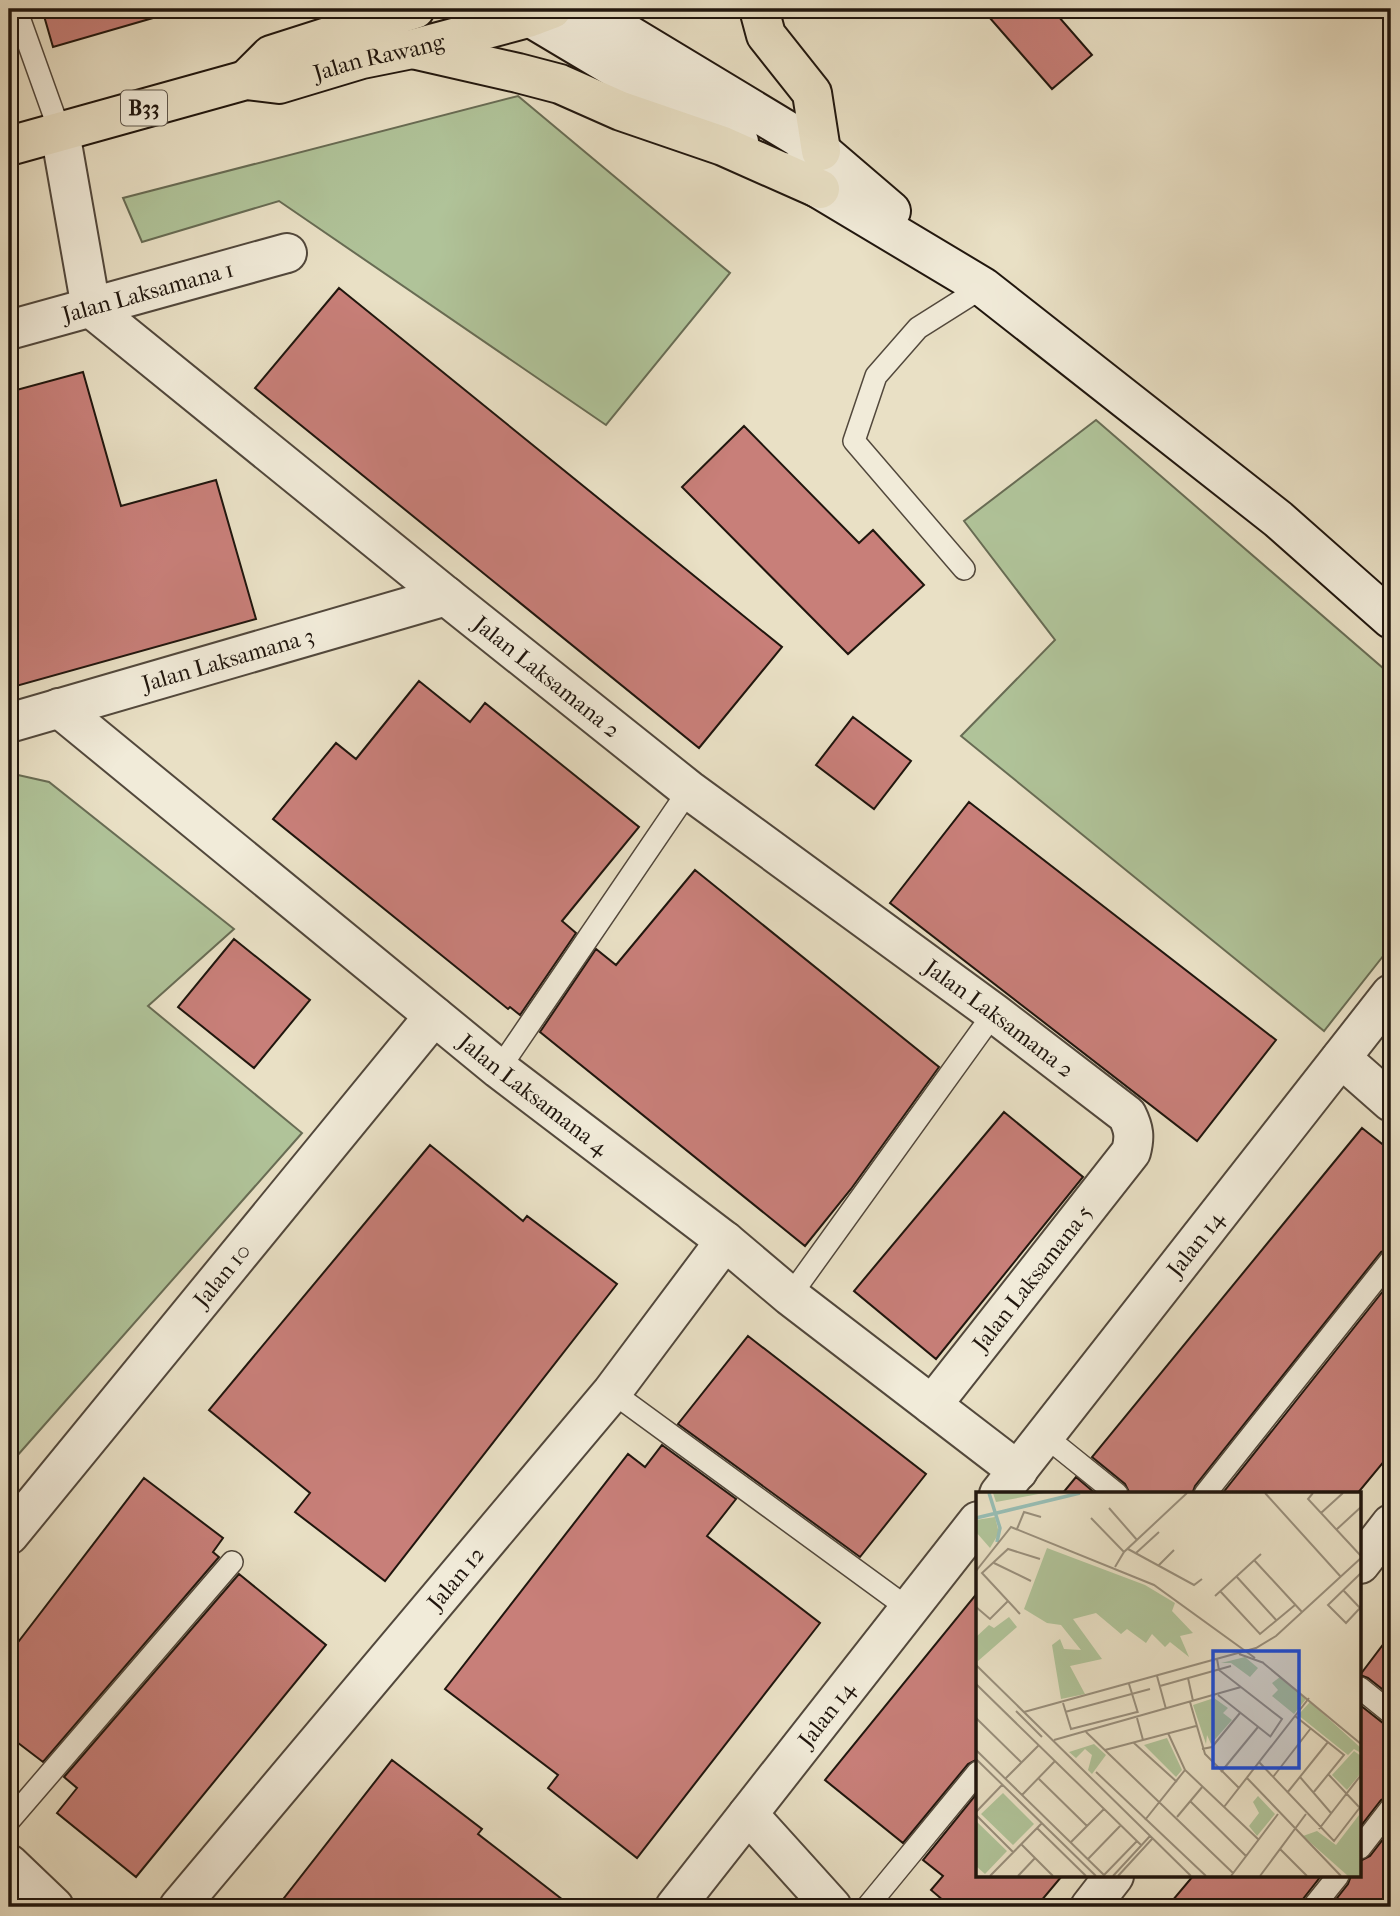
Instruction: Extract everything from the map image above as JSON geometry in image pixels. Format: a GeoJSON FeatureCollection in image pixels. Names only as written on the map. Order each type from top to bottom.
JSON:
{"type":"FeatureCollection","features":[{"type":"Feature","properties":{"kind":"main road","name":"Jalan Rawang"},"geometry":{"type":"LineString","coordinates":[[246,80],[271,55],[360,19],[415,9]]}},
{"type":"Feature","properties":{"kind":"main road"},"geometry":{"type":"LineString","coordinates":[[759,9],[766,35],[812,93],[821,150]]}},
{"type":"Feature","properties":{"kind":"main road","name":"Jalan Rawang"},"geometry":{"type":"LineString","coordinates":[[9,146],[246,80],[279,84],[362,59],[412,49],[532,12]]}},
{"type":"Feature","properties":{"kind":"main road"},"geometry":{"type":"LineString","coordinates":[[412,49],[559,85],[621,111],[723,146],[820,190]]}},
{"type":"Feature","properties":{"kind":"street"},"geometry":{"type":"LineString","coordinates":[[586,9],[821,150],[975,281],[1278,519],[1391,619]]}},
{"type":"Feature","properties":{"kind":"street"},"geometry":{"type":"LineString","coordinates":[[532,12],[820,190],[975,281]]}},
{"type":"Feature","properties":{"kind":"street"},"geometry":{"type":"LineString","coordinates":[[60,132],[91,308]]}},
{"type":"Feature","properties":{"kind":"street","name":"Jalan Laksamana 1"},"geometry":{"type":"LineString","coordinates":[[9,331],[287,254]]}},
{"type":"Feature","properties":{"kind":"street","name":"Jalan Laksamana 2"},"geometry":{"type":"LineString","coordinates":[[91,308],[689,790],[995,1013],[1127,1115],[1135,1137],[1132,1152]]}},
{"type":"Feature","properties":{"kind":"street","name":"Jalan Laksamana 3"},"geometry":{"type":"LineString","coordinates":[[9,723],[446,596]]}},
{"type":"Feature","properties":{"kind":"street","name":"Jalan Laksamana 4"},"geometry":{"type":"LineString","coordinates":[[59,708],[499,1069],[725,1241],[790,1296],[932,1405],[1008,1483]]}},
{"type":"Feature","properties":{"kind":"street","name":"Jalan 14"},"geometry":{"type":"LineString","coordinates":[[1008,1483],[1391,994]]}},
{"type":"Feature","properties":{"kind":"street","name":"Jalan 10"},"geometry":{"type":"LineString","coordinates":[[9,1535],[434,1016]]}},
{"type":"Feature","properties":{"kind":"street"},"geometry":{"type":"LineString","coordinates":[[1340,1058],[1391,1102]]}},
{"type":"Feature","properties":{"kind":"street","name":"Jalan Laksamana 5"},"geometry":{"type":"LineString","coordinates":[[932,1405],[1132,1152]]}},
{"type":"Feature","properties":{"kind":"street","name":"Jalan 12"},"geometry":{"type":"LineString","coordinates":[[179,1907],[612,1392],[725,1241]]}},
{"type":"Feature","properties":{"kind":"street","name":"Jalan 14"},"geometry":{"type":"LineString","coordinates":[[675,1907],[976,1524]]}},
{"type":"Feature","properties":{"kind":"street"},"geometry":{"type":"LineString","coordinates":[[1362,1561],[1391,1524]]}},
{"type":"Feature","properties":{"kind":"street"},"geometry":{"type":"LineString","coordinates":[[748,1814],[832,1907]]}},
{"type":"Feature","properties":{"kind":"street"},"geometry":{"type":"LineString","coordinates":[[9,1864],[54,1907]]}},
{"type":"Feature","properties":{"kind":"street"},"geometry":{"type":"LineString","coordinates":[[1090,1907],[1112,1878]]}},
{"type":"Feature","properties":{"kind":"lane"},"geometry":{"type":"LineString","coordinates":[[16,9],[60,132]]}},
{"type":"Feature","properties":{"kind":"lane"},"geometry":{"type":"LineString","coordinates":[[964,569],[854,441],[876,376],[918,328],[975,281]]}},
{"type":"Feature","properties":{"kind":"lane"},"geometry":{"type":"LineString","coordinates":[[499,1069],[689,790]]}},
{"type":"Feature","properties":{"kind":"lane"},"geometry":{"type":"LineString","coordinates":[[790,1296],[995,1013]]}},
{"type":"Feature","properties":{"kind":"lane"},"geometry":{"type":"LineString","coordinates":[[1207,1492],[1391,1261]]}},
{"type":"Feature","properties":{"kind":"lane"},"geometry":{"type":"LineString","coordinates":[[612,1392],[909,1609]]}},
{"type":"Feature","properties":{"kind":"lane"},"geometry":{"type":"LineString","coordinates":[[1045,1436],[1115,1492]]}},
{"type":"Feature","properties":{"kind":"lane"},"geometry":{"type":"LineString","coordinates":[[9,1821],[232,1562]]}},
{"type":"Feature","properties":{"kind":"lane"},"geometry":{"type":"LineString","coordinates":[[1362,1690],[1391,1713]]}},
{"type":"Feature","properties":{"kind":"lane"},"geometry":{"type":"LineString","coordinates":[[867,1907],[976,1774]]}},
{"type":"Feature","properties":{"kind":"lane"},"geometry":{"type":"LineString","coordinates":[[1362,1845],[1391,1808]]}},
{"type":"Feature","properties":{"kind":"lane"},"geometry":{"type":"LineString","coordinates":[[1313,1907],[1336,1878]]}},
{"type":"Feature","properties":{"kind":"green space"},"geometry":{"type":"Polygon","coordinates":[[[518,96],[730,273],[606,425],[279,201],[142,242],[123,198],[518,96]]]}},
{"type":"Feature","properties":{"kind":"green space"},"geometry":{"type":"Polygon","coordinates":[[[1096,420],[1391,675],[1391,946],[1324,1031],[961,736],[1055,640],[964,521],[1096,420]]]}},
{"type":"Feature","properties":{"kind":"green space"},"geometry":{"type":"Polygon","coordinates":[[[18,775],[49,782],[234,929],[148,1006],[302,1133],[9,1465],[9,778],[18,775]]]}},
{"type":"Feature","properties":{"kind":"building"},"geometry":{"type":"Polygon","coordinates":[[[42,9],[151,9],[153,18],[53,47],[42,9]]]}},
{"type":"Feature","properties":{"kind":"building"},"geometry":{"type":"Polygon","coordinates":[[[982,9],[1052,9],[1092,55],[1052,89],[982,9]]]}},
{"type":"Feature","properties":{"kind":"building"},"geometry":{"type":"Polygon","coordinates":[[[339,288],[782,647],[699,748],[255,388],[339,288]]]}},
{"type":"Feature","properties":{"kind":"building"},"geometry":{"type":"Polygon","coordinates":[[[83,372],[121,506],[216,480],[256,619],[9,688],[9,392],[83,372]]]}},
{"type":"Feature","properties":{"kind":"building"},"geometry":{"type":"Polygon","coordinates":[[[744,426],[859,543],[873,530],[924,585],[848,654],[682,487],[744,426]]]}},
{"type":"Feature","properties":{"kind":"building"},"geometry":{"type":"Polygon","coordinates":[[[419,681],[470,722],[485,703],[639,827],[562,921],[576,933],[520,1015],[510,1007],[508,1009],[273,819],[336,743],[356,759],[419,681]]]}},
{"type":"Feature","properties":{"kind":"building"},"geometry":{"type":"Polygon","coordinates":[[[853,717],[911,761],[874,809],[816,765],[853,717]]]}},
{"type":"Feature","properties":{"kind":"building"},"geometry":{"type":"Polygon","coordinates":[[[969,802],[1276,1040],[1197,1141],[890,903],[969,802]]]}},
{"type":"Feature","properties":{"kind":"building"},"geometry":{"type":"Polygon","coordinates":[[[695,870],[939,1067],[851,1189],[805,1246],[540,1032],[596,949],[616,965],[695,870]]]}},
{"type":"Feature","properties":{"kind":"building"},"geometry":{"type":"Polygon","coordinates":[[[234,939],[310,1000],[254,1068],[178,1007],[234,939]]]}},
{"type":"Feature","properties":{"kind":"building"},"geometry":{"type":"Polygon","coordinates":[[[1004,1112],[1083,1177],[936,1359],[854,1291],[1004,1112]]]}},
{"type":"Feature","properties":{"kind":"building"},"geometry":{"type":"Polygon","coordinates":[[[1362,1128],[1391,1151],[1391,1247],[1381,1252],[1193,1492],[1129,1492],[1125,1484],[1092,1457],[1362,1128]]]}},
{"type":"Feature","properties":{"kind":"building"},"geometry":{"type":"Polygon","coordinates":[[[430,1145],[523,1221],[527,1216],[617,1284],[385,1581],[295,1512],[310,1493],[209,1410],[430,1145]]]}},
{"type":"Feature","properties":{"kind":"building"},"geometry":{"type":"Polygon","coordinates":[[[1391,1281],[1391,1453],[1359,1492],[1224,1492],[1391,1281]]]}},
{"type":"Feature","properties":{"kind":"building"},"geometry":{"type":"Polygon","coordinates":[[[748,1336],[926,1474],[860,1557],[678,1424],[748,1336]]]}},
{"type":"Feature","properties":{"kind":"building"},"geometry":{"type":"Polygon","coordinates":[[[662,1445],[736,1499],[707,1536],[820,1623],[637,1858],[548,1788],[558,1775],[445,1689],[628,1454],[645,1467],[662,1445]]]}},
{"type":"Feature","properties":{"kind":"building"},"geometry":{"type":"Polygon","coordinates":[[[1076,1477],[1094,1492],[1064,1492],[1076,1477]]]}},
{"type":"Feature","properties":{"kind":"building"},"geometry":{"type":"Polygon","coordinates":[[[144,1478],[223,1538],[213,1552],[219,1557],[43,1762],[9,1736],[9,1654],[144,1478]]]}},
{"type":"Feature","properties":{"kind":"building"},"geometry":{"type":"Polygon","coordinates":[[[239,1574],[326,1645],[136,1877],[57,1813],[77,1788],[64,1777],[239,1574]]]}},
{"type":"Feature","properties":{"kind":"building"},"geometry":{"type":"Polygon","coordinates":[[[976,1594],[976,1760],[968,1764],[903,1843],[825,1780],[976,1594]]]}},
{"type":"Feature","properties":{"kind":"building"},"geometry":{"type":"Polygon","coordinates":[[[1391,1634],[1391,1696],[1362,1676],[1391,1634]]]}},
{"type":"Feature","properties":{"kind":"building"},"geometry":{"type":"Polygon","coordinates":[[[1362,1707],[1391,1726],[1391,1795],[1381,1800],[1362,1824],[1362,1707]]]}},
{"type":"Feature","properties":{"kind":"building"},"geometry":{"type":"Polygon","coordinates":[[[392,1760],[482,1829],[478,1834],[572,1907],[277,1907],[392,1760]]]}},
{"type":"Feature","properties":{"kind":"building"},"geometry":{"type":"Polygon","coordinates":[[[976,1794],[976,1878],[1060,1878],[1036,1907],[951,1907],[931,1890],[943,1876],[923,1860],[976,1794]]]}},
{"type":"Feature","properties":{"kind":"building"},"geometry":{"type":"Polygon","coordinates":[[[1391,1829],[1391,1907],[1330,1907],[1350,1878],[1362,1878],[1362,1860],[1370,1856],[1391,1829]]]}},
{"type":"Feature","properties":{"kind":"building"},"geometry":{"type":"Polygon","coordinates":[[[1191,1878],[1319,1878],[1300,1907],[1167,1907],[1191,1878]]]}}]}
